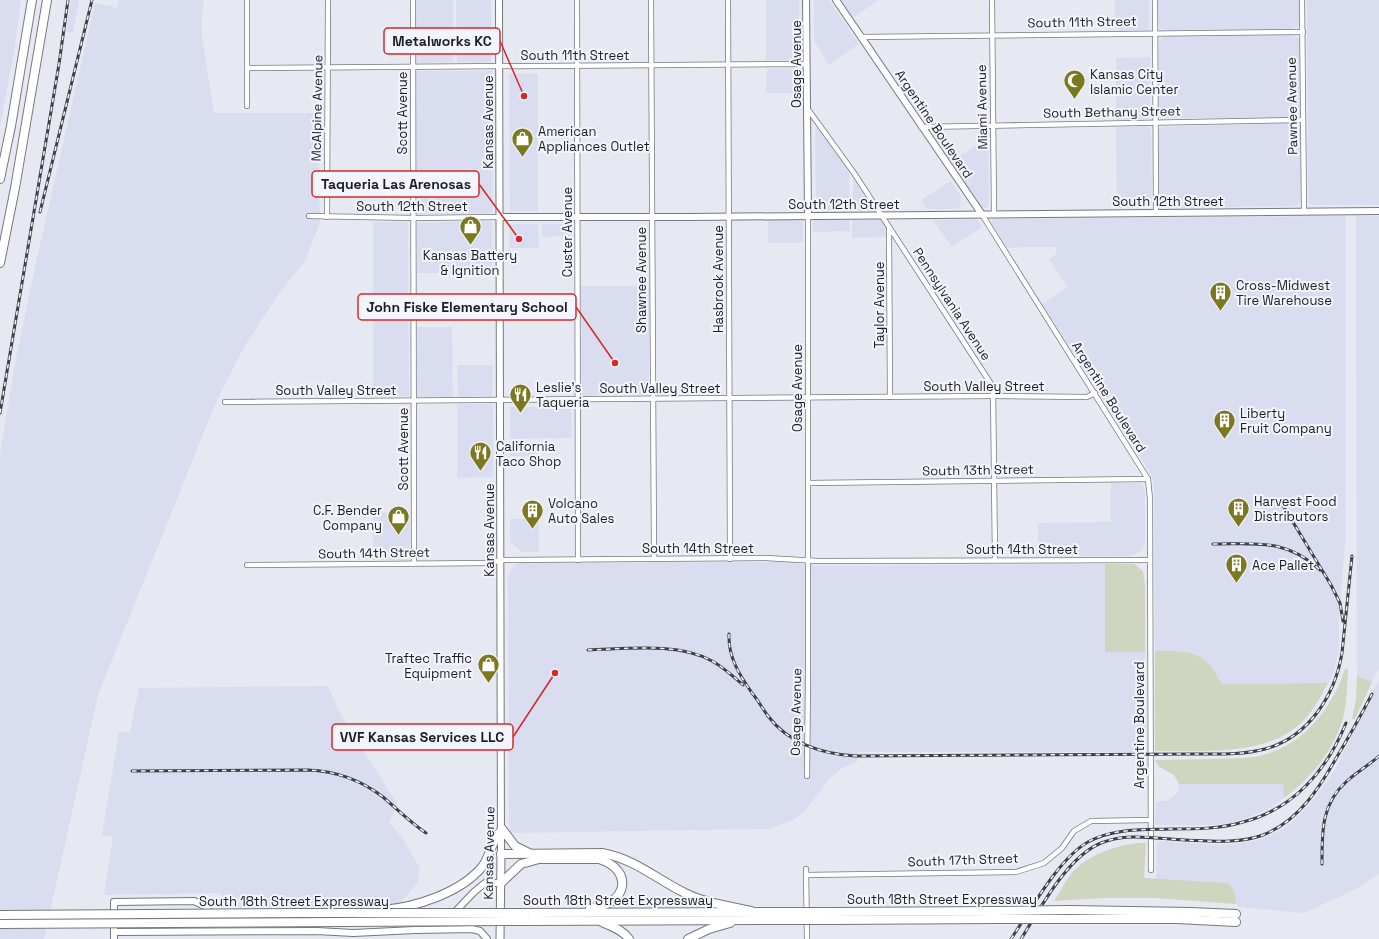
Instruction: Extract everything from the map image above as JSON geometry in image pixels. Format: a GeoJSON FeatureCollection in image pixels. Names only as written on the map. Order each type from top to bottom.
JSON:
{"type":"FeatureCollection","features":[{"type":"Feature","properties":{"kind":"highway"},"geometry":{"type":"LineString","coordinates":[[0,179],[12,126],[32,0]]}},
{"type":"Feature","properties":{"kind":"highway"},"geometry":{"type":"LineString","coordinates":[[0,263],[15,188],[47,0]]}},
{"type":"Feature","properties":{"kind":"highway"},"geometry":{"type":"LineString","coordinates":[[359,913],[369,910],[399,908],[435,898],[463,884],[482,867],[489,856],[493,843],[502,829],[515,846],[529,853]]}},
{"type":"Feature","properties":{"kind":"highway"},"geometry":{"type":"LineString","coordinates":[[501,854],[602,853],[615,855],[633,863],[693,897],[751,912]]}},
{"type":"Feature","properties":{"kind":"highway"},"geometry":{"type":"LineString","coordinates":[[501,883],[521,864],[539,859],[598,859],[614,865],[619,872],[622,886],[617,897],[612,903],[604,906],[587,908],[574,913]]}},
{"type":"Feature","properties":{"kind":"highway","name":"South 18th Street Expressway"},"geometry":{"type":"LineString","coordinates":[[0,924],[528,917],[574,913],[751,912],[781,916]]}},
{"type":"Feature","properties":{"kind":"highway","name":"South 18th Street Expressway"},"geometry":{"type":"LineString","coordinates":[[0,915],[359,913],[528,917],[598,921],[740,920],[781,916],[1190,912],[1236,918]]}},
{"type":"Feature","properties":{"kind":"highway"},"geometry":{"type":"LineString","coordinates":[[688,939],[709,929],[740,920]]}},
{"type":"Feature","properties":{"kind":"highway"},"geometry":{"type":"LineString","coordinates":[[598,921],[616,928],[624,933],[629,939]]}},
{"type":"Feature","properties":{"kind":"main road","name":"Kansas Avenue"},"geometry":{"type":"LineString","coordinates":[[500,939],[501,854]]}},
{"type":"Feature","properties":{"kind":"street"},"geometry":{"type":"LineString","coordinates":[[247,0],[247,106]]}},
{"type":"Feature","properties":{"kind":"street","name":"McAlpine Avenue"},"geometry":{"type":"LineString","coordinates":[[327,217],[329,67],[328,0]]}},
{"type":"Feature","properties":{"kind":"street","name":"Scott Avenue"},"geometry":{"type":"LineString","coordinates":[[413,0],[414,563]]}},
{"type":"Feature","properties":{"kind":"street","name":"Kansas Avenue"},"geometry":{"type":"LineString","coordinates":[[499,0],[501,217],[501,854]]}},
{"type":"Feature","properties":{"kind":"street","name":"Custer Avenue"},"geometry":{"type":"LineString","coordinates":[[577,0],[578,560]]}},
{"type":"Feature","properties":{"kind":"street","name":"Shawnee Avenue"},"geometry":{"type":"LineString","coordinates":[[651,0],[654,559]]}},
{"type":"Feature","properties":{"kind":"street","name":"Hasbrook Avenue"},"geometry":{"type":"LineString","coordinates":[[728,0],[730,216],[730,559]]}},
{"type":"Feature","properties":{"kind":"street","name":"Osage Avenue"},"geometry":{"type":"LineString","coordinates":[[806,0],[809,398],[808,676],[806,776]]}},
{"type":"Feature","properties":{"kind":"street","name":"Argentine Boulevard"},"geometry":{"type":"LineString","coordinates":[[836,0],[980,213],[1148,480],[1150,499],[1151,870]]}},
{"type":"Feature","properties":{"kind":"street","name":"Miami Avenue"},"geometry":{"type":"LineString","coordinates":[[992,0],[994,213]]}},
{"type":"Feature","properties":{"kind":"street"},"geometry":{"type":"LineString","coordinates":[[1155,0],[1156,212]]}},
{"type":"Feature","properties":{"kind":"street","name":"Pawnee Avenue"},"geometry":{"type":"LineString","coordinates":[[1302,0],[1304,211]]}},
{"type":"Feature","properties":{"kind":"street","name":"South 11th Street"},"geometry":{"type":"LineString","coordinates":[[862,37],[992,34],[1303,32]]}},
{"type":"Feature","properties":{"kind":"street","name":"South 11th Street"},"geometry":{"type":"LineString","coordinates":[[247,68],[807,64]]}},
{"type":"Feature","properties":{"kind":"street"},"geometry":{"type":"LineString","coordinates":[[807,108],[854,173],[890,229]]}},
{"type":"Feature","properties":{"kind":"street","name":"South Bethany Street"},"geometry":{"type":"LineString","coordinates":[[921,127],[1303,120]]}},
{"type":"Feature","properties":{"kind":"street","name":"South 12th Street"},"geometry":{"type":"LineString","coordinates":[[309,216],[413,218],[1379,211]]}},
{"type":"Feature","properties":{"kind":"street","name":"Pennsylvania Avenue"},"geometry":{"type":"LineString","coordinates":[[890,229],[993,387],[995,560]]}},
{"type":"Feature","properties":{"kind":"street","name":"Taylor Avenue"},"geometry":{"type":"LineString","coordinates":[[890,229],[890,398]]}},
{"type":"Feature","properties":{"kind":"street","name":"South Valley Street"},"geometry":{"type":"LineString","coordinates":[[225,402],[994,396],[1087,397],[1094,393]]}},
{"type":"Feature","properties":{"kind":"street","name":"South 13th Street"},"geometry":{"type":"LineString","coordinates":[[809,483],[1148,480]]}},
{"type":"Feature","properties":{"kind":"street","name":"South 14th Street"},"geometry":{"type":"LineString","coordinates":[[247,565],[492,563],[501,560],[766,558],[808,560],[1149,560]]}},
{"type":"Feature","properties":{"kind":"street","name":"South 17th Street"},"geometry":{"type":"LineString","coordinates":[[806,875],[1016,872],[1044,863],[1062,848],[1074,831],[1091,820],[1151,820]]}},
{"type":"Feature","properties":{"kind":"street"},"geometry":{"type":"LineString","coordinates":[[806,869],[807,939]]}},
{"type":"Feature","properties":{"kind":"street"},"geometry":{"type":"LineString","coordinates":[[487,939],[480,931],[472,929],[353,933],[317,931],[114,936],[114,902],[194,901],[205,906],[212,915],[452,915],[485,883],[501,883]]}},
{"type":"Feature","properties":{"kind":"shaded area"},"geometry":{"type":"Polygon","coordinates":[[[0,0],[21,0],[14,52],[0,126],[0,0]]]}},
{"type":"Feature","properties":{"kind":"shaded area"},"geometry":{"type":"Polygon","coordinates":[[[71,0],[79,0],[73,33],[66,32],[71,0]]]}},
{"type":"Feature","properties":{"kind":"shaded area"},"geometry":{"type":"Polygon","coordinates":[[[119,0],[204,0],[202,12],[202,36],[214,113],[317,113],[320,222],[305,261],[280,292],[244,347],[216,402],[98,695],[44,939],[0,939],[0,455],[17,353],[95,3],[117,8],[119,0]]]}},
{"type":"Feature","properties":{"kind":"shaded area"},"geometry":{"type":"Polygon","coordinates":[[[416,0],[453,0],[453,62],[416,63],[416,0]]]}},
{"type":"Feature","properties":{"kind":"shaded area"},"geometry":{"type":"Polygon","coordinates":[[[456,0],[491,0],[491,62],[457,62],[456,0]]]}},
{"type":"Feature","properties":{"kind":"shaded area"},"geometry":{"type":"Polygon","coordinates":[[[766,0],[799,0],[800,59],[766,60],[766,0]]]}},
{"type":"Feature","properties":{"kind":"shaded area"},"geometry":{"type":"Polygon","coordinates":[[[814,0],[829,0],[859,44],[829,65],[814,41],[814,0]]]}},
{"type":"Feature","properties":{"kind":"shaded area"},"geometry":{"type":"Polygon","coordinates":[[[841,0],[878,0],[853,18],[841,0]]]}},
{"type":"Feature","properties":{"kind":"shaded area"},"geometry":{"type":"Polygon","coordinates":[[[1115,0],[1149,0],[1149,29],[1121,31],[1117,29],[1115,24],[1115,0]]]}},
{"type":"Feature","properties":{"kind":"shaded area"},"geometry":{"type":"Polygon","coordinates":[[[1158,0],[1300,0],[1300,23],[1297,27],[1291,29],[1167,30],[1161,29],[1159,26],[1158,0]]]}},
{"type":"Feature","properties":{"kind":"shaded area"},"geometry":{"type":"Polygon","coordinates":[[[1307,0],[1379,0],[1379,205],[1315,205],[1310,204],[1308,201],[1307,0]]]}},
{"type":"Feature","properties":{"kind":"shaded area"},"geometry":{"type":"Polygon","coordinates":[[[1292,34],[1300,39],[1301,111],[1299,115],[1286,118],[1161,118],[1159,115],[1159,41],[1164,36],[1292,34]]]}},
{"type":"Feature","properties":{"kind":"shaded area"},"geometry":{"type":"Polygon","coordinates":[[[1150,57],[1150,119],[1116,120],[1116,58],[1150,57]]]}},
{"type":"Feature","properties":{"kind":"shaded area"},"geometry":{"type":"Polygon","coordinates":[[[797,68],[800,72],[800,93],[766,93],[767,69],[797,68]]]}},
{"type":"Feature","properties":{"kind":"shaded area"},"geometry":{"type":"Polygon","coordinates":[[[416,71],[492,71],[493,213],[417,214],[416,71]]]}},
{"type":"Feature","properties":{"kind":"shaded area"},"geometry":{"type":"Polygon","coordinates":[[[509,74],[538,74],[538,211],[510,211],[509,74]]]}},
{"type":"Feature","properties":{"kind":"shaded area"},"geometry":{"type":"Polygon","coordinates":[[[1299,124],[1301,128],[1301,200],[1296,206],[1163,208],[1159,203],[1159,129],[1161,127],[1299,124]]]}},
{"type":"Feature","properties":{"kind":"shaded area"},"geometry":{"type":"Polygon","coordinates":[[[1147,126],[1151,129],[1152,204],[1148,207],[1117,208],[1116,127],[1147,126]]]}},
{"type":"Feature","properties":{"kind":"shaded area"},"geometry":{"type":"Polygon","coordinates":[[[816,128],[819,129],[849,172],[849,210],[819,210],[816,208],[816,128]]]}},
{"type":"Feature","properties":{"kind":"shaded area"},"geometry":{"type":"Polygon","coordinates":[[[988,137],[989,205],[987,208],[983,208],[980,207],[950,162],[988,137]]]}},
{"type":"Feature","properties":{"kind":"shaded area"},"geometry":{"type":"Polygon","coordinates":[[[854,180],[871,205],[870,210],[853,210],[854,180]]]}},
{"type":"Feature","properties":{"kind":"shaded area"},"geometry":{"type":"Polygon","coordinates":[[[951,181],[961,196],[960,207],[957,209],[927,209],[921,200],[951,181]]]}},
{"type":"Feature","properties":{"kind":"shaded area"},"geometry":{"type":"Polygon","coordinates":[[[1345,216],[1345,544],[1339,617],[1339,648],[1334,672],[1328,683],[1221,684],[1207,662],[1181,651],[1155,651],[1154,487],[1152,476],[1042,304],[1068,287],[1049,259],[1056,254],[1056,247],[1007,248],[991,223],[992,220],[995,219],[1345,216]]]}},
{"type":"Feature","properties":{"kind":"shaded area"},"geometry":{"type":"Polygon","coordinates":[[[1356,216],[1379,216],[1379,668],[1372,682],[1357,676],[1356,216]]]}},
{"type":"Feature","properties":{"kind":"shaded area"},"geometry":{"type":"Polygon","coordinates":[[[768,219],[803,221],[803,243],[768,243],[768,219]]]}},
{"type":"Feature","properties":{"kind":"shaded area"},"geometry":{"type":"Polygon","coordinates":[[[976,219],[982,227],[952,247],[933,220],[976,219]]]}},
{"type":"Feature","properties":{"kind":"shaded area"},"geometry":{"type":"Polygon","coordinates":[[[815,220],[850,220],[850,231],[813,232],[813,223],[815,220]]]}},
{"type":"Feature","properties":{"kind":"shaded area"},"geometry":{"type":"Polygon","coordinates":[[[852,220],[881,220],[886,227],[886,237],[852,238],[852,220]]]}},
{"type":"Feature","properties":{"kind":"shaded area"},"geometry":{"type":"Polygon","coordinates":[[[488,221],[492,224],[492,269],[452,269],[452,273],[417,273],[417,223],[488,221]]]}},
{"type":"Feature","properties":{"kind":"shaded area"},"geometry":{"type":"Polygon","coordinates":[[[373,222],[408,222],[409,396],[373,396],[373,222]]]}},
{"type":"Feature","properties":{"kind":"shaded area"},"geometry":{"type":"Polygon","coordinates":[[[509,224],[538,224],[539,248],[509,248],[509,224]]]}},
{"type":"Feature","properties":{"kind":"shaded area"},"geometry":{"type":"Polygon","coordinates":[[[542,224],[571,224],[571,236],[542,237],[542,224]]]}},
{"type":"Feature","properties":{"kind":"shaded area"},"geometry":{"type":"Polygon","coordinates":[[[581,286],[649,286],[649,392],[647,395],[637,393],[582,396],[581,286]]]}},
{"type":"Feature","properties":{"kind":"shaded area"},"geometry":{"type":"Polygon","coordinates":[[[417,327],[452,327],[453,397],[417,397],[417,327]]]}},
{"type":"Feature","properties":{"kind":"shaded area"},"geometry":{"type":"Polygon","coordinates":[[[457,365],[493,365],[492,397],[458,397],[457,365]]]}},
{"type":"Feature","properties":{"kind":"shaded area"},"geometry":{"type":"Polygon","coordinates":[[[457,404],[491,404],[493,406],[493,477],[457,478],[457,404]]]}},
{"type":"Feature","properties":{"kind":"shaded area"},"geometry":{"type":"Polygon","coordinates":[[[510,407],[571,407],[572,438],[510,439],[510,407]]]}},
{"type":"Feature","properties":{"kind":"shaded area"},"geometry":{"type":"Polygon","coordinates":[[[510,442],[539,442],[539,456],[510,456],[510,442]]]}},
{"type":"Feature","properties":{"kind":"shaded area"},"geometry":{"type":"Polygon","coordinates":[[[1111,483],[1141,483],[1143,486],[1145,491],[1145,543],[1140,552],[1130,556],[1038,556],[1038,523],[1111,522],[1111,483]]]}},
{"type":"Feature","properties":{"kind":"shaded area"},"geometry":{"type":"Polygon","coordinates":[[[373,512],[410,513],[409,560],[373,560],[373,512]]]}},
{"type":"Feature","properties":{"kind":"shaded area"},"geometry":{"type":"Polygon","coordinates":[[[510,519],[539,519],[539,552],[522,552],[510,542],[510,519]]]}},
{"type":"Feature","properties":{"kind":"shaded area"},"geometry":{"type":"Polygon","coordinates":[[[785,562],[818,566],[1105,564],[1105,652],[1145,652],[1146,752],[858,752],[858,761],[841,769],[831,777],[804,812],[793,820],[768,829],[510,833],[508,579],[509,573],[514,565],[523,563],[785,562]]]}},
{"type":"Feature","properties":{"kind":"shaded area"},"geometry":{"type":"Polygon","coordinates":[[[1379,679],[1379,874],[1358,888],[1304,913],[1239,907],[1236,904],[1236,893],[1156,879],[1157,841],[1221,845],[1242,843],[1257,840],[1276,833],[1291,823],[1313,801],[1336,768],[1379,679]]]}},
{"type":"Feature","properties":{"kind":"shaded area"},"geometry":{"type":"Polygon","coordinates":[[[328,686],[341,715],[398,805],[389,822],[401,836],[420,868],[417,884],[400,903],[375,907],[222,907],[221,893],[104,895],[113,837],[102,835],[119,732],[130,732],[139,688],[328,686]]]}},
{"type":"Feature","properties":{"kind":"shaded area"},"geometry":{"type":"Polygon","coordinates":[[[1179,784],[1283,784],[1284,798],[1268,809],[1231,823],[1212,825],[1155,825],[1156,801],[1166,801],[1174,796],[1178,791],[1179,784]]]}},
{"type":"Feature","properties":{"kind":"green space"},"geometry":{"type":"Polygon","coordinates":[[[1105,564],[1134,564],[1143,571],[1145,586],[1145,652],[1105,652],[1105,564]]]}},
{"type":"Feature","properties":{"kind":"green space"},"geometry":{"type":"Polygon","coordinates":[[[1155,651],[1182,652],[1196,655],[1209,664],[1222,684],[1328,683],[1315,706],[1305,719],[1290,732],[1273,740],[1254,746],[1214,751],[1155,751],[1155,651]]]}},
{"type":"Feature","properties":{"kind":"green space"},"geometry":{"type":"Polygon","coordinates":[[[1345,669],[1348,669],[1347,694],[1343,718],[1339,730],[1327,753],[1312,773],[1284,798],[1283,784],[1179,784],[1174,775],[1158,766],[1155,760],[1243,758],[1259,756],[1275,751],[1302,735],[1313,724],[1332,698],[1345,669]]]}},
{"type":"Feature","properties":{"kind":"green space"},"geometry":{"type":"Polygon","coordinates":[[[1357,676],[1372,682],[1355,719],[1352,719],[1356,700],[1357,676]]]}},
{"type":"Feature","properties":{"kind":"green space"},"geometry":{"type":"Polygon","coordinates":[[[1146,843],[1144,878],[1227,883],[1232,887],[1236,897],[1236,904],[1156,898],[1104,898],[1054,901],[1077,867],[1102,852],[1120,846],[1146,843]]]}},
{"type":"Feature","properties":{"kind":"railway"},"geometry":{"type":"LineString","coordinates":[[0,413],[59,64],[68,0]]}},
{"type":"Feature","properties":{"kind":"railway"},"geometry":{"type":"LineString","coordinates":[[40,212],[92,0]]}},
{"type":"Feature","properties":{"kind":"railway"},"geometry":{"type":"LineString","coordinates":[[1282,504],[1331,585],[1340,603],[1343,621]]}},
{"type":"Feature","properties":{"kind":"railway"},"geometry":{"type":"LineString","coordinates":[[1213,544],[1256,544],[1282,548],[1295,552],[1320,570]]}},
{"type":"Feature","properties":{"kind":"railway"},"geometry":{"type":"LineString","coordinates":[[729,634],[730,650],[735,665],[747,686],[768,716],[785,733],[796,740],[818,750],[830,753],[855,756],[1221,754],[1248,752],[1265,749],[1281,743],[1295,735],[1307,724],[1326,699],[1333,684],[1342,653],[1352,556]]}},
{"type":"Feature","properties":{"kind":"railway"},"geometry":{"type":"LineString","coordinates":[[588,650],[652,648],[684,651],[699,655],[712,661],[743,685]]}},
{"type":"Feature","properties":{"kind":"railway"},"geometry":{"type":"LineString","coordinates":[[1021,939],[1055,885],[1077,860],[1089,850],[1101,843],[1132,837],[1234,841],[1253,838],[1276,829],[1298,812],[1316,791],[1372,694]]}},
{"type":"Feature","properties":{"kind":"railway"},"geometry":{"type":"LineString","coordinates":[[1011,939],[1056,872],[1066,860],[1088,842],[1098,837],[1118,832],[1216,827],[1243,822],[1261,816],[1278,808],[1293,797],[1319,772],[1346,723]]}},
{"type":"Feature","properties":{"kind":"railway"},"geometry":{"type":"LineString","coordinates":[[1322,864],[1323,830],[1332,799],[1347,781],[1379,756]]}},
{"type":"Feature","properties":{"kind":"railway"},"geometry":{"type":"LineString","coordinates":[[132,771],[308,770],[338,774],[357,781],[375,791],[426,833]]}},
{"type":"Feature","properties":{"kind":"place","name":"Metalworks KC"},"geometry":{"type":"Point","coordinates":[524,96]}},
{"type":"Feature","properties":{"kind":"place","name":"Kansas City Islamic Center"},"geometry":{"type":"Point","coordinates":[1075,100]}},
{"type":"Feature","properties":{"kind":"place","name":"American Appliances Outlet"},"geometry":{"type":"Point","coordinates":[523,158]}},
{"type":"Feature","properties":{"kind":"place","name":"Taqueria Las Arenosas"},"geometry":{"type":"Point","coordinates":[519,239]}},
{"type":"Feature","properties":{"kind":"place","name":"Kansas Battery & Ignition"},"geometry":{"type":"Point","coordinates":[470,246]}},
{"type":"Feature","properties":{"kind":"place","name":"Cross-Midwest Tire Warehouse"},"geometry":{"type":"Point","coordinates":[1220,312]}},
{"type":"Feature","properties":{"kind":"place","name":"John Fiske Elementary School"},"geometry":{"type":"Point","coordinates":[615,363]}},
{"type":"Feature","properties":{"kind":"place","name":"Leslie's Taqueria"},"geometry":{"type":"Point","coordinates":[520,414]}},
{"type":"Feature","properties":{"kind":"place","name":"Liberty Fruit Company"},"geometry":{"type":"Point","coordinates":[1224,440]}},
{"type":"Feature","properties":{"kind":"place","name":"California Taco Shop"},"geometry":{"type":"Point","coordinates":[481,472]}},
{"type":"Feature","properties":{"kind":"place","name":"Harvest Food Distributors"},"geometry":{"type":"Point","coordinates":[1238,528]}},
{"type":"Feature","properties":{"kind":"place","name":"Volcano Auto Sales"},"geometry":{"type":"Point","coordinates":[532,530]}},
{"type":"Feature","properties":{"kind":"place","name":"C.F. Bender Company"},"geometry":{"type":"Point","coordinates":[398,536]}},
{"type":"Feature","properties":{"kind":"place","name":"Ace Pallet"},"geometry":{"type":"Point","coordinates":[1237,584]}},
{"type":"Feature","properties":{"kind":"place","name":"VVF Kansas Services LLC"},"geometry":{"type":"Point","coordinates":[555,673]}},
{"type":"Feature","properties":{"kind":"place","name":"Traftec Traffic Equipment"},"geometry":{"type":"Point","coordinates":[488,684]}}]}
